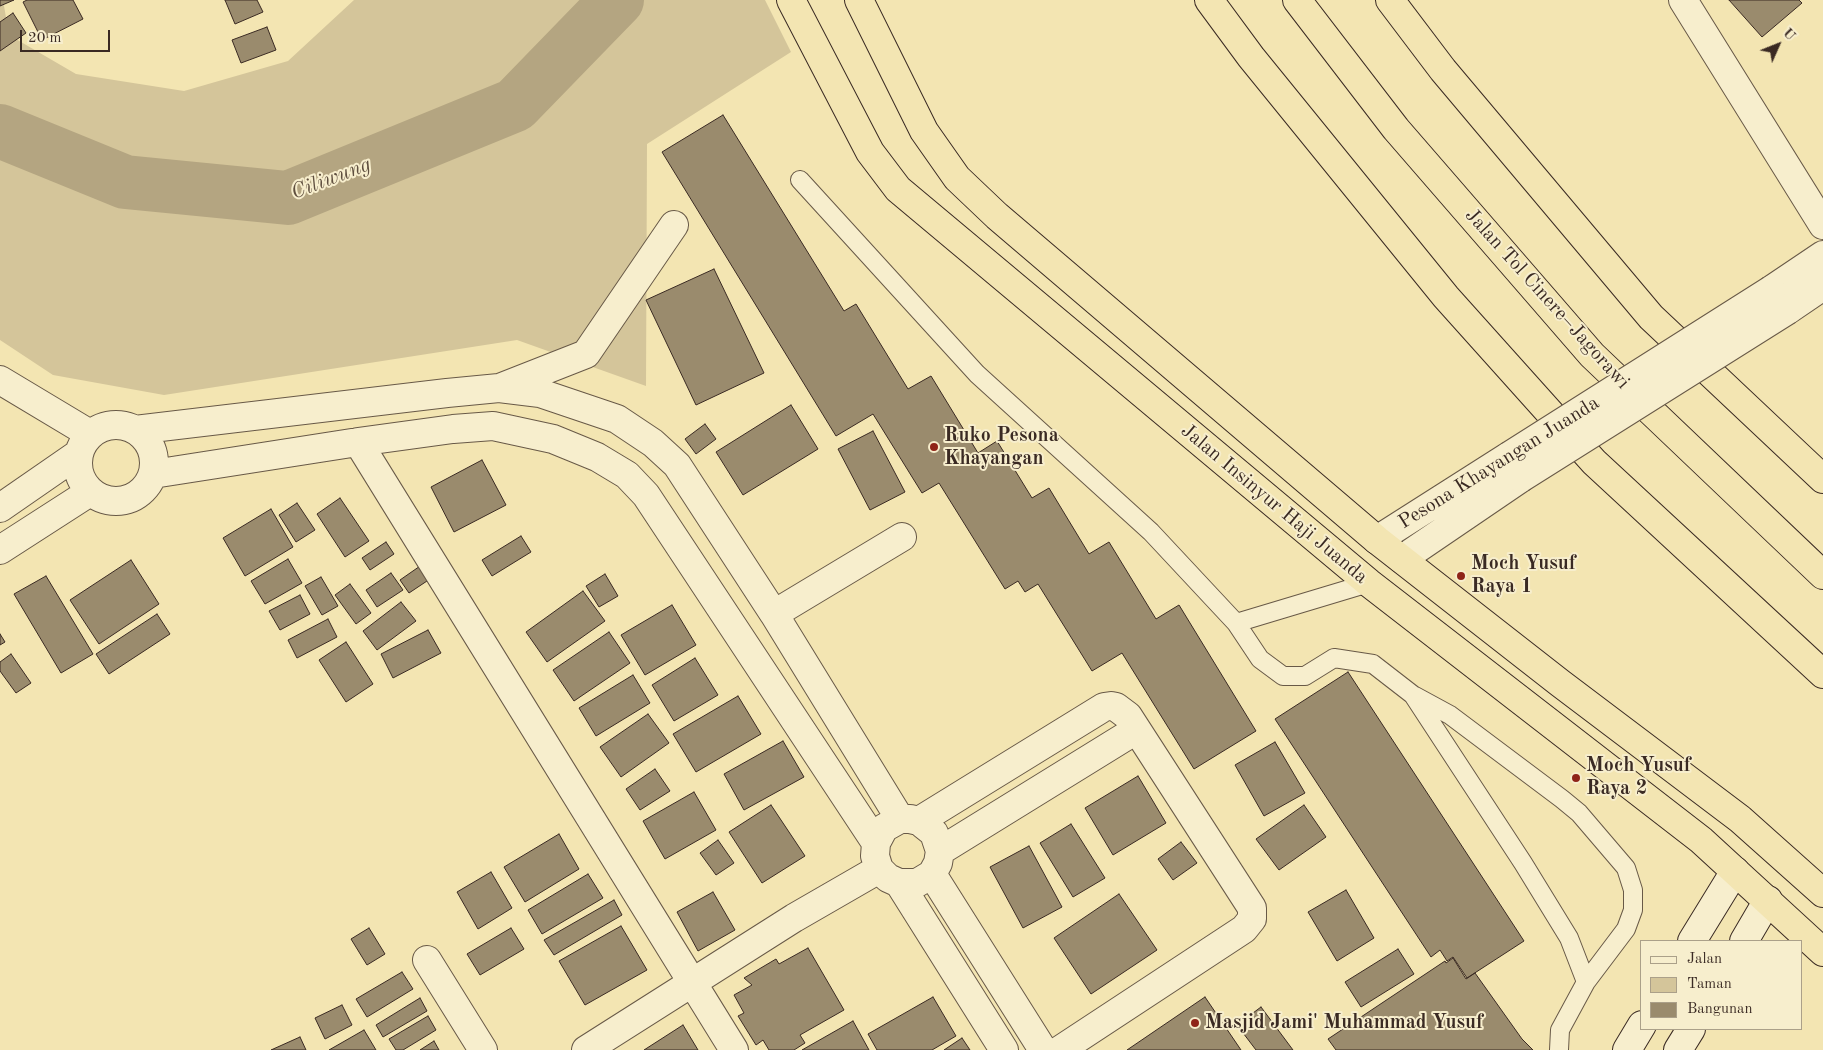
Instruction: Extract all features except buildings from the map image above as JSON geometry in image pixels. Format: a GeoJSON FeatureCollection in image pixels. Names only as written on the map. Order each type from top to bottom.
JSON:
{"type":"FeatureCollection","features":[{"type":"Feature","properties":{"kind":"highway","name":"Jalan Insinyur Haji Juanda"},"geometry":{"type":"LineString","coordinates":[[791,0],[870,152],[898,189],[1369,583],[1701,840],[1823,952]]}},
{"type":"Feature","properties":{"kind":"highway","name":"Jalan Insinyur Haji Juanda"},"geometry":{"type":"LineString","coordinates":[[859,0],[924,131],[957,178],[996,216],[1377,540],[1560,683],[1740,819],[1823,892]]}},
{"type":"Feature","properties":{"kind":"highway"},"geometry":{"type":"LineString","coordinates":[[1209,0],[1251,57],[1446,297],[1594,462],[1823,674]]}},
{"type":"Feature","properties":{"kind":"highway","name":"Jalan Tol Cinere–Jagorawi"},"geometry":{"type":"LineString","coordinates":[[1297,0],[1396,129],[1592,355],[1823,575]]}},
{"type":"Feature","properties":{"kind":"highway"},"geometry":{"type":"LineString","coordinates":[[1390,0],[1443,70],[1651,317],[1823,479]]}},
{"type":"Feature","properties":{"kind":"street"},"geometry":{"type":"LineString","coordinates":[[1683,0],[1823,225]]}},
{"type":"Feature","properties":{"kind":"street"},"geometry":{"type":"LineString","coordinates":[[499,388],[586,354],[674,224]]}},
{"type":"Feature","properties":{"kind":"street","name":"Pesona Khayangan Juanda"},"geometry":{"type":"LineString","coordinates":[[1377,540],[1515,467],[1779,300],[1823,255]]}},
{"type":"Feature","properties":{"kind":"street","name":"Pesona Khayangan Juanda"},"geometry":{"type":"LineString","coordinates":[[1779,300],[1823,286]]}},
{"type":"Feature","properties":{"kind":"street"},"geometry":{"type":"LineString","coordinates":[[0,380],[84,444]]}},
{"type":"Feature","properties":{"kind":"street"},"geometry":{"type":"LineString","coordinates":[[135,430],[499,388],[540,393],[617,419],[653,444],[677,465],[910,820],[934,833],[936,862],[1043,1050]]}},
{"type":"Feature","properties":{"kind":"street"},"geometry":{"type":"LineString","coordinates":[[0,508],[84,444],[104,426],[120,424],[135,430],[148,441],[154,457],[153,474],[147,486],[138,495],[126,500],[113,502],[100,499],[90,492],[78,474],[84,444]]}},
{"type":"Feature","properties":{"kind":"street"},"geometry":{"type":"LineString","coordinates":[[153,474],[358,442],[453,429],[493,426],[553,439],[597,457],[627,476],[646,495],[1004,1050]]}},
{"type":"Feature","properties":{"kind":"street"},"geometry":{"type":"LineString","coordinates":[[358,442],[734,1050]]}},
{"type":"Feature","properties":{"kind":"street","name":"Pesona Khayangan Juanda"},"geometry":{"type":"LineString","coordinates":[[1402,559],[1515,467]]}},
{"type":"Feature","properties":{"kind":"street"},"geometry":{"type":"LineString","coordinates":[[0,550],[90,492]]}},
{"type":"Feature","properties":{"kind":"street"},"geometry":{"type":"LineString","coordinates":[[774,614],[902,537]]}},
{"type":"Feature","properties":{"kind":"street"},"geometry":{"type":"LineString","coordinates":[[885,865],[884,828],[910,820],[1104,707],[1111,706],[1122,710],[1128,716],[1252,908],[1252,919],[1244,929],[1060,1050]]}},
{"type":"Feature","properties":{"kind":"street"},"geometry":{"type":"LineString","coordinates":[[885,865],[917,883],[936,862],[1136,730]]}},
{"type":"Feature","properties":{"kind":"street"},"geometry":{"type":"LineString","coordinates":[[586,1050],[794,918],[885,865]]}},
{"type":"Feature","properties":{"kind":"street"},"geometry":{"type":"LineString","coordinates":[[1693,940],[1734,871]]}},
{"type":"Feature","properties":{"kind":"street"},"geometry":{"type":"LineString","coordinates":[[1745,940],[1768,900]]}},
{"type":"Feature","properties":{"kind":"street"},"geometry":{"type":"LineString","coordinates":[[427,960],[483,1050]]}},
{"type":"Feature","properties":{"kind":"street"},"geometry":{"type":"LineString","coordinates":[[1627,1050],[1640,1028]]}},
{"type":"Feature","properties":{"kind":"street"},"geometry":{"type":"LineString","coordinates":[[1678,1050],[1690,1030]]}},
{"type":"Feature","properties":{"kind":"lane"},"geometry":{"type":"LineString","coordinates":[[800,180],[976,374],[1151,532],[1236,623],[1260,659],[1283,676],[1304,676],[1334,658],[1373,664],[1413,694],[1450,715],[1562,799],[1579,814],[1626,868],[1633,890],[1633,910],[1626,929],[1586,982],[1560,1030],[1559,1050]]}},
{"type":"Feature","properties":{"kind":"lane"},"geometry":{"type":"LineString","coordinates":[[1236,623],[1369,583]]}},
{"type":"Feature","properties":{"kind":"lane"},"geometry":{"type":"LineString","coordinates":[[1413,694],[1523,863],[1569,938],[1586,982]]}},
{"type":"Feature","properties":{"kind":"green space"},"geometry":{"type":"Polygon","coordinates":[[[0,0],[3,0],[9,35],[76,74],[184,91],[288,61],[354,0],[765,0],[791,52],[647,144],[646,386],[517,340],[164,395],[53,375],[0,340],[0,0]]]}},
{"type":"Feature","properties":{"kind":"waterway","name":"Ciliwung"},"geometry":{"type":"LineString","coordinates":[[0,131],[125,182],[288,198],[515,105],[617,0]]}},
{"type":"Feature","properties":{"kind":"place","name":"Ruko Pesona Khayangan"},"geometry":{"type":"Point","coordinates":[934,447]}},
{"type":"Feature","properties":{"kind":"place","name":"Moch Yusuf Raya 1"},"geometry":{"type":"Point","coordinates":[1461,576]}},
{"type":"Feature","properties":{"kind":"place","name":"Moch Yusuf Raya 2"},"geometry":{"type":"Point","coordinates":[1576,778]}},
{"type":"Feature","properties":{"kind":"place","name":"Masjid Jami' Muhammad Yusuf"},"geometry":{"type":"Point","coordinates":[1195,1023]}}]}
